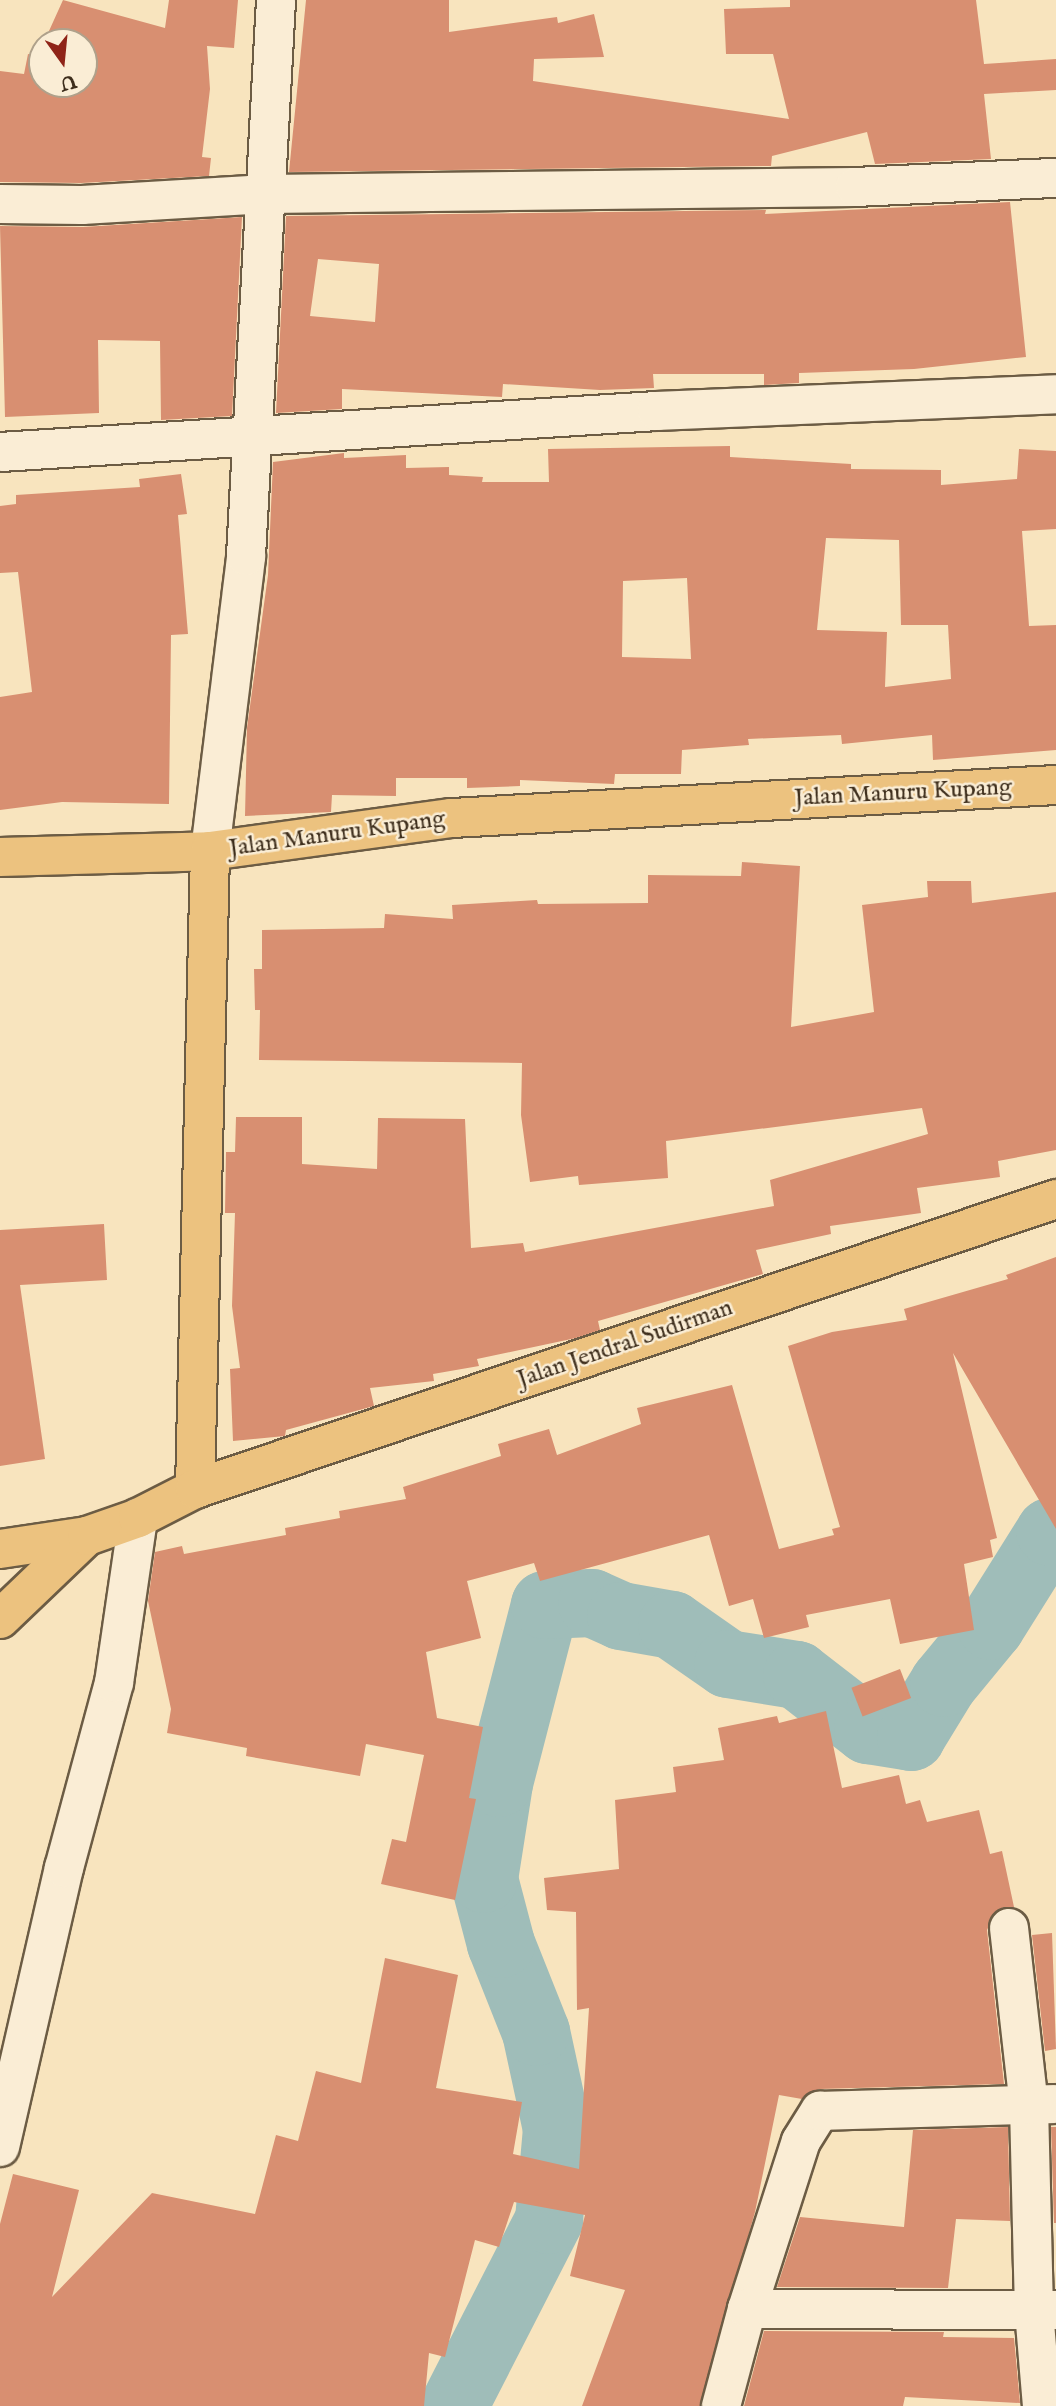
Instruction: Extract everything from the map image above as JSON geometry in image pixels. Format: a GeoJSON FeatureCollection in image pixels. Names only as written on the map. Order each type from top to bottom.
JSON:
{"type":"FeatureCollection","features":[{"type":"Feature","properties":{"kind":"main road","name":"Jalan Manuru Kupang"},"geometry":{"type":"LineString","coordinates":[[195,1489],[210,851],[452,818],[1056,785]]}},
{"type":"Feature","properties":{"kind":"main road"},"geometry":{"type":"LineString","coordinates":[[0,857],[210,851]]}},
{"type":"Feature","properties":{"kind":"main road","name":"Jalan Jendral Sudirman"},"geometry":{"type":"LineString","coordinates":[[195,1489],[1056,1199]]}},
{"type":"Feature","properties":{"kind":"main road"},"geometry":{"type":"LineString","coordinates":[[0,1549],[88,1536],[138,1518],[195,1489]]}},
{"type":"Feature","properties":{"kind":"main road"},"geometry":{"type":"LineString","coordinates":[[0,1619],[88,1536]]}},
{"type":"Feature","properties":{"kind":"street"},"geometry":{"type":"LineString","coordinates":[[210,851],[246,556],[250,438],[267,194],[276,0]]}},
{"type":"Feature","properties":{"kind":"street"},"geometry":{"type":"LineString","coordinates":[[0,204],[82,205],[267,194],[813,188],[1056,178]]}},
{"type":"Feature","properties":{"kind":"street"},"geometry":{"type":"LineString","coordinates":[[0,452],[657,411],[1056,394]]}},
{"type":"Feature","properties":{"kind":"street"},"geometry":{"type":"LineString","coordinates":[[0,2147],[64,1868],[114,1683],[138,1518]]}},
{"type":"Feature","properties":{"kind":"street"},"geometry":{"type":"LineString","coordinates":[[1010,1928],[1043,2105],[1045,2310],[1042,2406]]}},
{"type":"Feature","properties":{"kind":"street"},"geometry":{"type":"LineString","coordinates":[[721,2406],[747,2309],[801,2141],[820,2111],[1043,2105]]}},
{"type":"Feature","properties":{"kind":"street"},"geometry":{"type":"LineString","coordinates":[[747,2309],[1045,2310]]}},
{"type":"Feature","properties":{"kind":"building"},"geometry":{"type":"Polygon","coordinates":[[[63,0],[165,28],[169,0],[238,0],[234,48],[207,46],[210,89],[202,157],[211,158],[209,176],[81,183],[0,182],[0,71],[24,74],[28,54],[28,98],[98,98],[98,28],[50,28],[63,0]]]}},
{"type":"Feature","properties":{"kind":"building"},"geometry":{"type":"Polygon","coordinates":[[[306,0],[449,0],[449,32],[557,17],[558,23],[594,14],[604,57],[534,59],[533,81],[789,119],[773,54],[726,54],[724,9],[790,7],[790,0],[976,0],[984,64],[1056,59],[1056,90],[984,94],[991,159],[875,164],[867,132],[772,156],[771,166],[289,172],[306,0]]]}},
{"type":"Feature","properties":{"kind":"building"},"geometry":{"type":"Polygon","coordinates":[[[1010,202],[1026,357],[914,369],[799,373],[799,383],[764,385],[764,374],[653,374],[654,388],[600,390],[503,384],[502,397],[342,389],[342,409],[276,413],[286,216],[766,210],[765,214],[1010,202]],[[318,259],[310,316],[375,322],[379,264],[318,259]]]}},
{"type":"Feature","properties":{"kind":"building"},"geometry":{"type":"Polygon","coordinates":[[[242,217],[232,416],[161,420],[160,341],[98,340],[99,413],[5,417],[0,226],[83,227],[242,217]]]}},
{"type":"Feature","properties":{"kind":"building"},"geometry":{"type":"Polygon","coordinates":[[[730,446],[730,457],[851,464],[851,469],[941,470],[941,485],[1017,479],[1019,449],[1056,451],[1056,529],[1022,531],[1029,626],[1056,625],[1056,750],[933,760],[932,735],[842,744],[841,735],[748,739],[749,745],[682,750],[681,774],[615,774],[614,784],[520,780],[520,786],[467,788],[467,778],[396,778],[396,796],[332,795],[331,812],[245,816],[247,728],[268,575],[273,462],[344,453],[344,458],[406,455],[406,468],[449,467],[449,475],[483,477],[482,482],[549,482],[548,449],[730,446]],[[826,538],[817,630],[887,632],[885,687],[951,679],[948,625],[901,625],[899,540],[826,538]],[[687,578],[623,581],[622,657],[691,659],[687,578]]]}},
{"type":"Feature","properties":{"kind":"building"},"geometry":{"type":"Polygon","coordinates":[[[181,474],[187,514],[178,515],[188,634],[171,635],[169,804],[62,802],[0,810],[0,697],[32,692],[18,572],[0,573],[0,506],[16,504],[16,495],[140,487],[139,479],[181,474]]]}},
{"type":"Feature","properties":{"kind":"building"},"geometry":{"type":"Polygon","coordinates":[[[742,862],[800,866],[791,1027],[874,1012],[862,905],[928,897],[927,881],[971,881],[972,903],[1056,892],[1056,1150],[998,1161],[1000,1177],[917,1188],[921,1213],[830,1226],[831,1234],[756,1250],[763,1274],[598,1321],[600,1330],[576,1338],[477,1359],[479,1366],[433,1374],[434,1381],[370,1388],[374,1406],[286,1430],[285,1436],[233,1441],[230,1369],[240,1368],[232,1306],[235,1213],[225,1213],[226,1152],[235,1152],[236,1117],[302,1117],[302,1164],[377,1169],[378,1118],[465,1119],[471,1248],[523,1243],[525,1252],[774,1206],[770,1180],[928,1134],[922,1108],[666,1141],[668,1178],[579,1185],[578,1176],[530,1182],[521,1115],[522,1063],[259,1060],[260,1010],[255,1010],[254,969],[262,969],[262,930],[384,928],[385,914],[453,919],[452,905],[537,900],[538,904],[648,903],[648,875],[741,876],[742,862]]]}},
{"type":"Feature","properties":{"kind":"building"},"geometry":{"type":"Polygon","coordinates":[[[104,1224],[107,1280],[20,1285],[45,1459],[0,1466],[0,1230],[104,1224]]]}},
{"type":"Feature","properties":{"kind":"building"},"geometry":{"type":"Polygon","coordinates":[[[1056,1257],[1056,1529],[953,1353],[997,1538],[990,1540],[993,1557],[964,1564],[974,1630],[900,1644],[890,1599],[806,1615],[809,1627],[764,1638],[753,1599],[729,1606],[709,1535],[540,1581],[534,1563],[467,1581],[481,1638],[426,1652],[437,1718],[483,1727],[469,1798],[476,1799],[455,1900],[381,1884],[392,1839],[406,1842],[424,1755],[366,1744],[360,1776],[246,1756],[247,1748],[167,1733],[171,1709],[148,1601],[155,1552],[182,1546],[184,1554],[286,1535],[285,1528],[340,1518],[339,1511],[406,1499],[403,1487],[501,1456],[498,1444],[549,1429],[557,1455],[641,1424],[637,1408],[732,1385],[779,1549],[834,1535],[832,1529],[840,1527],[788,1346],[832,1332],[907,1320],[904,1309],[1008,1279],[1006,1275],[1056,1257]]]}},
{"type":"Feature","properties":{"kind":"building"},"geometry":{"type":"Polygon","coordinates":[[[900,1669],[911,1698],[863,1717],[851,1688],[900,1669]]]}},
{"type":"Feature","properties":{"kind":"building"},"geometry":{"type":"Polygon","coordinates":[[[826,1711],[842,1788],[899,1775],[906,1804],[920,1800],[927,1822],[979,1810],[990,1854],[1002,1851],[1014,1907],[996,1911],[987,1930],[1004,2084],[819,2089],[802,2099],[779,2095],[755,2212],[700,2406],[582,2406],[625,2290],[570,2276],[585,2215],[514,2202],[499,2247],[475,2240],[445,2357],[429,2353],[424,2406],[0,2406],[0,2224],[13,2174],[79,2190],[52,2297],[152,2193],[255,2214],[276,2135],[298,2141],[316,2071],[361,2083],[385,1958],[458,1975],[436,2088],[522,2102],[513,2154],[579,2169],[589,2008],[577,2010],[576,1912],[547,1910],[544,1878],[619,1869],[615,1800],[676,1792],[673,1767],[724,1760],[718,1728],[777,1716],[779,1723],[826,1711]]]}},
{"type":"Feature","properties":{"kind":"building"},"geometry":{"type":"Polygon","coordinates":[[[1052,1933],[1056,2049],[1045,2051],[1032,1935],[1052,1933]]]}},
{"type":"Feature","properties":{"kind":"building"},"geometry":{"type":"Polygon","coordinates":[[[1008,2127],[1010,2221],[956,2219],[948,2288],[777,2287],[800,2217],[904,2227],[913,2130],[1008,2127]]]}},
{"type":"Feature","properties":{"kind":"building"},"geometry":{"type":"Polygon","coordinates":[[[1051,2127],[1056,2127],[1056,2223],[1054,2223],[1051,2127]]]}},
{"type":"Feature","properties":{"kind":"building"},"geometry":{"type":"Polygon","coordinates":[[[764,2331],[944,2332],[943,2337],[1014,2338],[1020,2403],[905,2397],[903,2406],[744,2406],[764,2331]]]}},
{"type":"Feature","properties":{"kind":"waterway"},"geometry":{"type":"LineString","coordinates":[[454,2406],[549,2220],[557,2129],[536,2032],[501,1944],[484,1879],[499,1783],[545,1605],[592,1603],[621,1616],[672,1625],[728,1664],[797,1675],[868,1730],[911,1737],[944,1683],[991,1626],[1050,1532],[1056,1530]]}}]}
